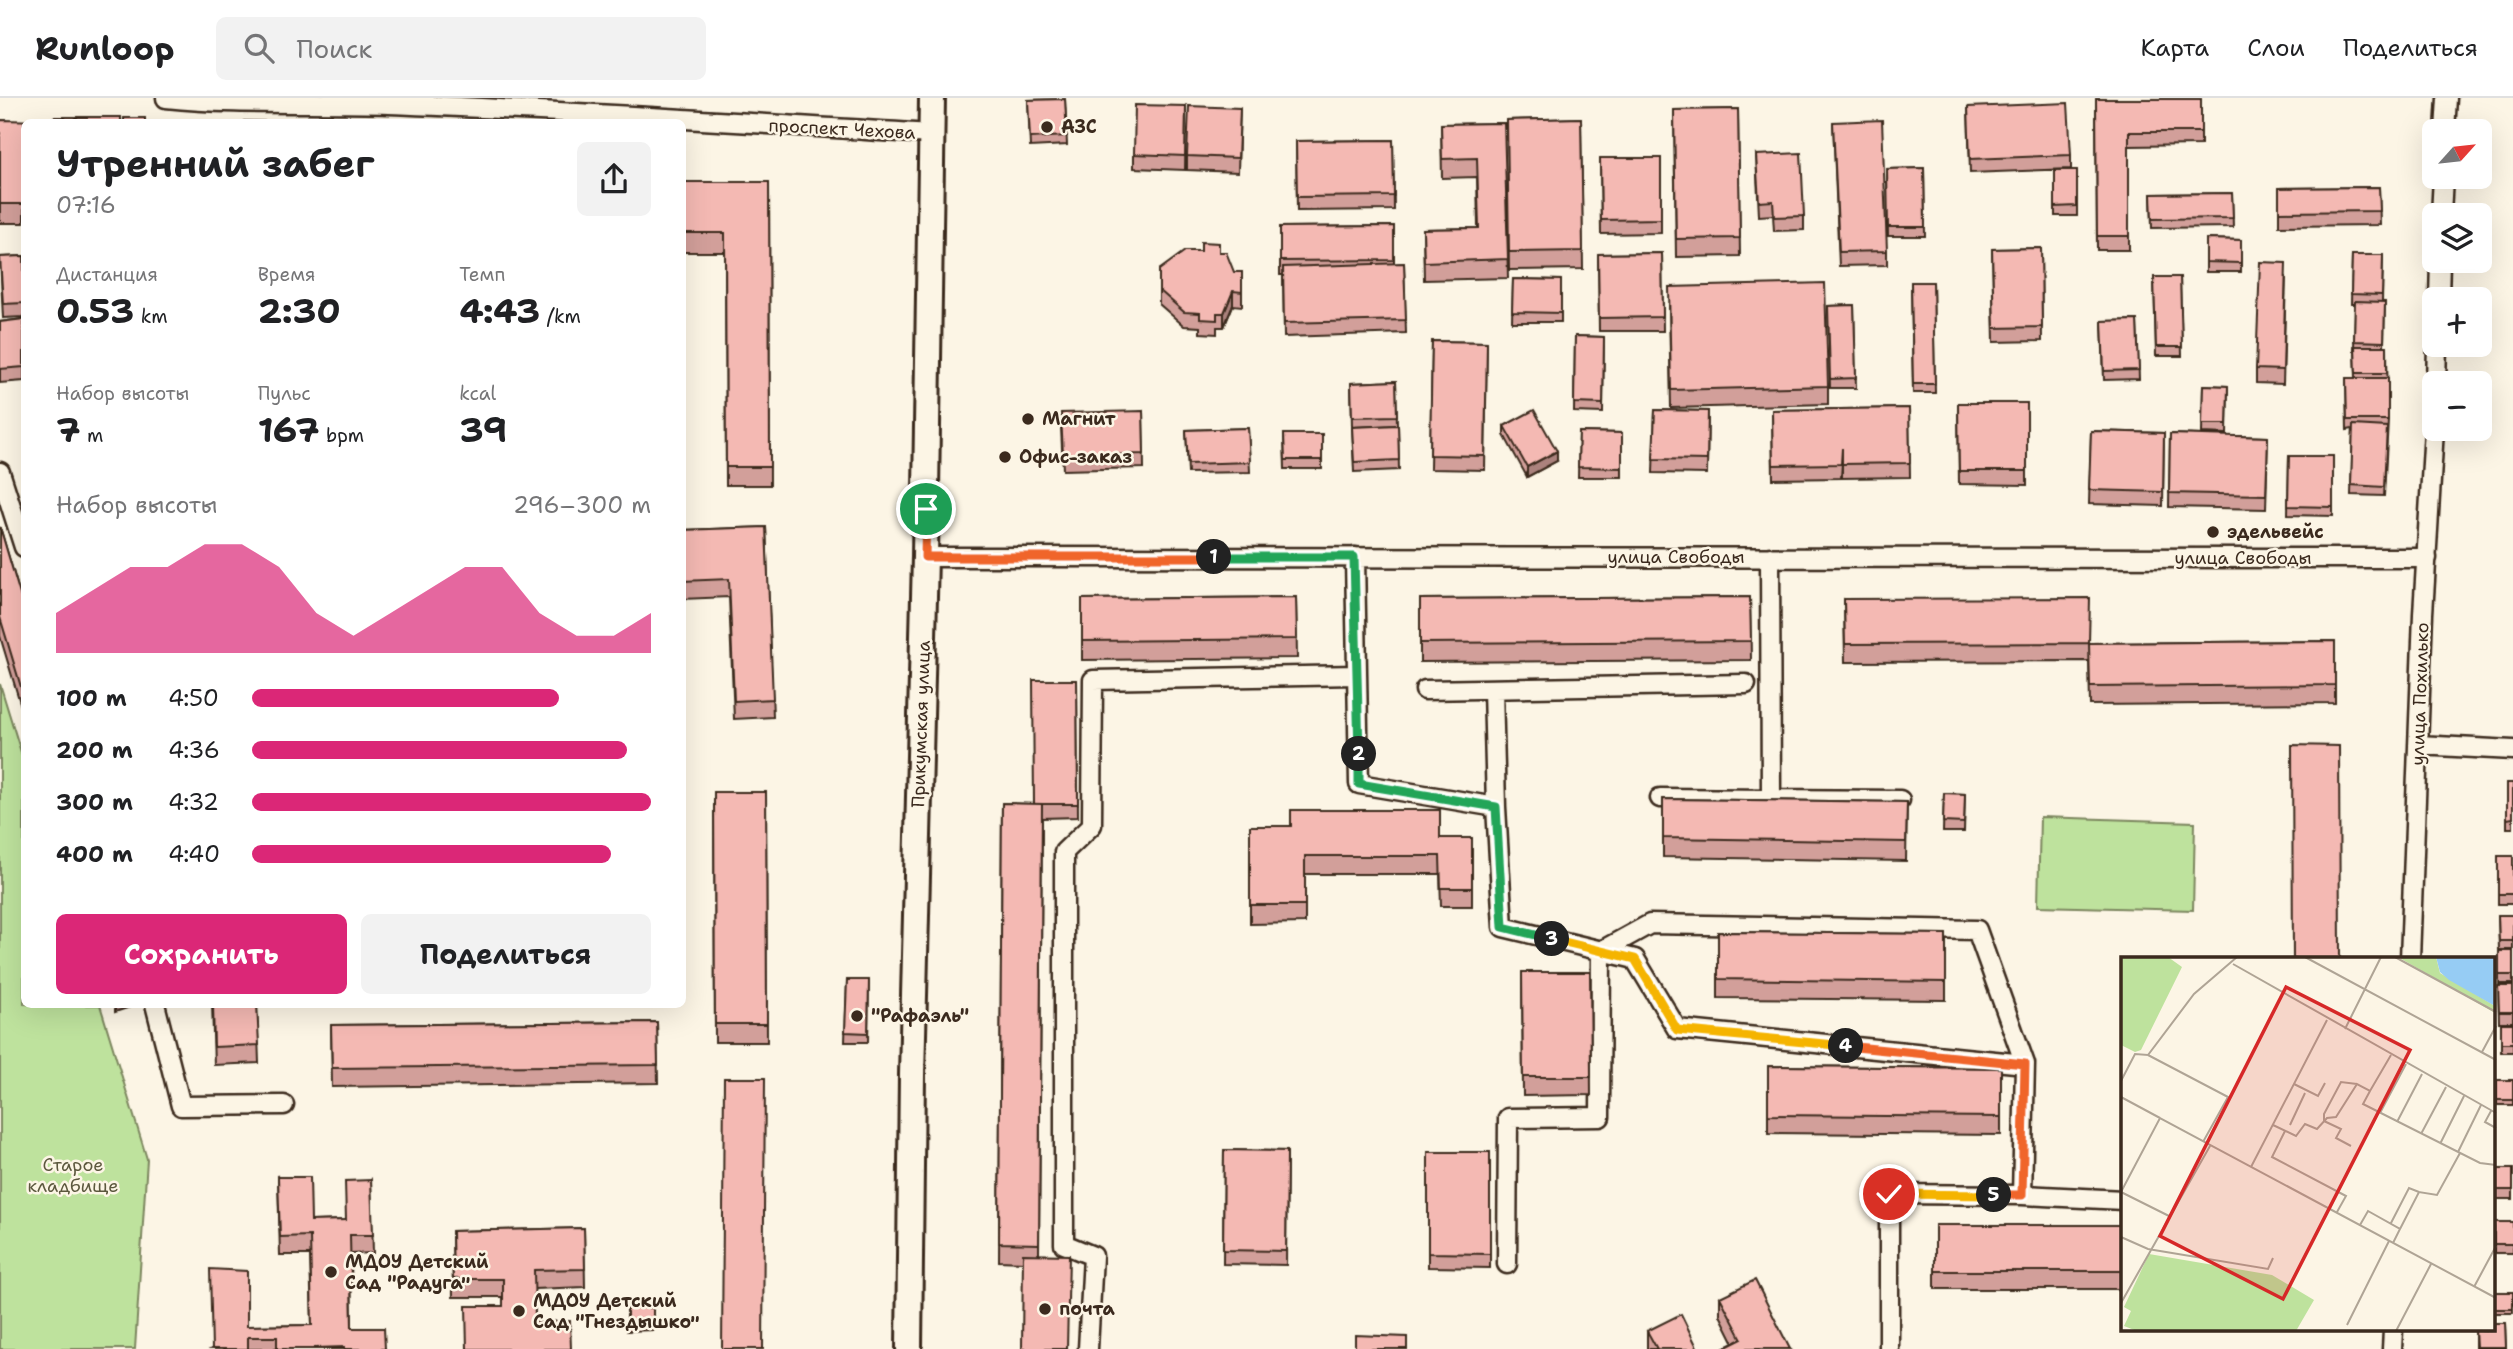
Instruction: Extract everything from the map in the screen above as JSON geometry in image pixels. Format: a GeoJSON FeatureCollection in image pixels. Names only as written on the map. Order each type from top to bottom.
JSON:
{"type":"FeatureCollection","features":[{"type":"Feature","properties":{"kind":"main road","name":"Прикумская улица"},"geometry":{"type":"LineString","coordinates":[[909,1349],[932,98]]}},
{"type":"Feature","properties":{"kind":"street","name":"проспект Чехова"},"geometry":{"type":"LineString","coordinates":[[166,98],[387,104],[679,119]]}},
{"type":"Feature","properties":{"kind":"street"},"geometry":{"type":"LineString","coordinates":[[2446,119],[2447,98]]}},
{"type":"Feature","properties":{"kind":"street","name":"проспект Чехова"},"geometry":{"type":"LineString","coordinates":[[686,119],[931,134]]}},
{"type":"Feature","properties":{"kind":"street","name":"улица Похилько"},"geometry":{"type":"LineString","coordinates":[[2410,957],[2433,441]]}},
{"type":"Feature","properties":{"kind":"street"},"geometry":{"type":"LineString","coordinates":[[0,472],[21,538]]}},
{"type":"Feature","properties":{"kind":"street","name":"улица Свободы"},"geometry":{"type":"LineString","coordinates":[[925,557],[2427,558]]}},
{"type":"Feature","properties":{"kind":"street"},"geometry":{"type":"LineString","coordinates":[[1354,557],[1359,784],[1496,807]]}},
{"type":"Feature","properties":{"kind":"street"},"geometry":{"type":"LineString","coordinates":[[1770,557],[1771,799]]}},
{"type":"Feature","properties":{"kind":"street"},"geometry":{"type":"LineString","coordinates":[[1088,1349],[1093,1256],[1064,1244],[1064,852],[1092,825],[1093,680],[1357,675]]}},
{"type":"Feature","properties":{"kind":"street"},"geometry":{"type":"LineString","coordinates":[[1425,690],[1746,684]]}},
{"type":"Feature","properties":{"kind":"street"},"geometry":{"type":"LineString","coordinates":[[1493,689],[1503,927],[1635,959],[1677,1030],[2025,1064]]}},
{"type":"Feature","properties":{"kind":"street"},"geometry":{"type":"LineString","coordinates":[[2418,745],[2513,750]]}},
{"type":"Feature","properties":{"kind":"street"},"geometry":{"type":"LineString","coordinates":[[1660,798],[1900,800]]}},
{"type":"Feature","properties":{"kind":"street"},"geometry":{"type":"LineString","coordinates":[[1601,951],[1650,924],[1977,930],[2025,1064],[2022,1195]]}},
{"type":"Feature","properties":{"kind":"street"},"geometry":{"type":"LineString","coordinates":[[1507,1264],[1508,1118],[1600,1117],[1601,951]]}},
{"type":"Feature","properties":{"kind":"street"},"geometry":{"type":"LineString","coordinates":[[156,1008],[181,1106],[284,1105]]}},
{"type":"Feature","properties":{"kind":"street"},"geometry":{"type":"LineString","coordinates":[[1889,1349],[1889,1194],[2022,1195],[2121,1200]]}},
{"type":"Feature","properties":{"kind":"green space","name":"Старое кладбище"},"geometry":{"type":"Polygon","coordinates":[[[0,684],[21,752],[21,1008],[101,1008],[147,1159],[135,1349],[0,1349],[0,684]]]}},
{"type":"Feature","properties":{"kind":"green space"},"geometry":{"type":"Polygon","coordinates":[[[2040,817],[2195,822],[2193,910],[2038,906],[2040,817]]]}},
{"type":"Feature","properties":{"kind":"building","name":"АЗС"},"geometry":{"type":"Polygon","coordinates":[[[1065,99],[1067,136],[1030,138],[1028,100],[1065,99]]]}},
{"type":"Feature","properties":{"kind":"building"},"geometry":{"type":"Polygon","coordinates":[[[2096,99],[2201,99],[2201,132],[2129,132],[2129,236],[2097,236],[2096,99]]]}},
{"type":"Feature","properties":{"kind":"building"},"geometry":{"type":"Polygon","coordinates":[[[2068,103],[2071,155],[1970,159],[1968,107],[2068,103]]]}},
{"type":"Feature","properties":{"kind":"building"},"geometry":{"type":"Polygon","coordinates":[[[1135,105],[1186,106],[1185,156],[1134,154],[1135,105]]]}},
{"type":"Feature","properties":{"kind":"building"},"geometry":{"type":"Polygon","coordinates":[[[1189,106],[1240,108],[1238,158],[1187,156],[1189,106]]]}},
{"type":"Feature","properties":{"kind":"building"},"geometry":{"type":"Polygon","coordinates":[[[1738,109],[1740,238],[1676,239],[1674,110],[1738,109]]]}},
{"type":"Feature","properties":{"kind":"building"},"geometry":{"type":"Polygon","coordinates":[[[54,117],[75,117],[75,119],[54,117]]]}},
{"type":"Feature","properties":{"kind":"building"},"geometry":{"type":"Polygon","coordinates":[[[77,117],[121,117],[121,119],[77,117]]]}},
{"type":"Feature","properties":{"kind":"building"},"geometry":{"type":"Polygon","coordinates":[[[1581,118],[1583,251],[1509,252],[1507,120],[1581,118]]]}},
{"type":"Feature","properties":{"kind":"building"},"geometry":{"type":"Polygon","coordinates":[[[0,120],[21,120],[21,204],[0,204],[0,120]]]}},
{"type":"Feature","properties":{"kind":"building"},"geometry":{"type":"Polygon","coordinates":[[[1882,120],[1887,251],[1839,252],[1833,122],[1882,120]]]}},
{"type":"Feature","properties":{"kind":"building"},"geometry":{"type":"Polygon","coordinates":[[[1504,123],[1508,259],[1424,262],[1423,229],[1479,228],[1477,158],[1442,159],[1441,124],[1504,123]]]}},
{"type":"Feature","properties":{"kind":"building"},"geometry":{"type":"Polygon","coordinates":[[[1393,140],[1394,196],[1297,197],[1296,141],[1393,140]]]}},
{"type":"Feature","properties":{"kind":"building"},"geometry":{"type":"Polygon","coordinates":[[[1801,153],[1804,216],[1774,217],[1773,201],[1759,202],[1756,155],[1801,153]]]}},
{"type":"Feature","properties":{"kind":"building"},"geometry":{"type":"Polygon","coordinates":[[[1600,158],[1661,158],[1661,219],[1601,220],[1600,158]]]}},
{"type":"Feature","properties":{"kind":"building"},"geometry":{"type":"Polygon","coordinates":[[[1924,168],[1925,227],[1888,227],[1887,169],[1924,168]]]}},
{"type":"Feature","properties":{"kind":"building"},"geometry":{"type":"Polygon","coordinates":[[[2055,170],[2077,170],[2077,206],[2055,207],[2055,170]]]}},
{"type":"Feature","properties":{"kind":"building"},"geometry":{"type":"Polygon","coordinates":[[[686,182],[769,182],[770,467],[726,467],[725,233],[686,233],[686,182]]]}},
{"type":"Feature","properties":{"kind":"building"},"geometry":{"type":"Polygon","coordinates":[[[2379,187],[2380,211],[2279,212],[2279,188],[2379,187]]]}},
{"type":"Feature","properties":{"kind":"building"},"geometry":{"type":"Polygon","coordinates":[[[2232,193],[2233,218],[2152,219],[2151,194],[2232,193]]]}},
{"type":"Feature","properties":{"kind":"building"},"geometry":{"type":"Polygon","coordinates":[[[1394,226],[1394,260],[1280,261],[1280,227],[1394,226]]]}},
{"type":"Feature","properties":{"kind":"building"},"geometry":{"type":"Polygon","coordinates":[[[2206,239],[2241,240],[2241,263],[2206,262],[2206,239]]]}},
{"type":"Feature","properties":{"kind":"building"},"geometry":{"type":"Polygon","coordinates":[[[1201,242],[1219,243],[1219,252],[1226,252],[1234,272],[1242,272],[1242,292],[1233,291],[1224,313],[1217,313],[1217,320],[1200,319],[1200,313],[1184,312],[1159,290],[1159,270],[1185,251],[1201,251],[1201,242]]]}},
{"type":"Feature","properties":{"kind":"building"},"geometry":{"type":"Polygon","coordinates":[[[2041,248],[2042,327],[1994,328],[1992,249],[2041,248]]]}},
{"type":"Feature","properties":{"kind":"building"},"geometry":{"type":"Polygon","coordinates":[[[1662,253],[1663,317],[1599,318],[1598,254],[1662,253]]]}},
{"type":"Feature","properties":{"kind":"building"},"geometry":{"type":"Polygon","coordinates":[[[2352,255],[2383,255],[2382,295],[2351,294],[2352,255]]]}},
{"type":"Feature","properties":{"kind":"building"},"geometry":{"type":"Polygon","coordinates":[[[21,256],[21,303],[3,304],[0,257],[21,256]]]}},
{"type":"Feature","properties":{"kind":"building"},"geometry":{"type":"Polygon","coordinates":[[[2260,262],[2286,263],[2283,370],[2256,369],[2260,262]]]}},
{"type":"Feature","properties":{"kind":"building"},"geometry":{"type":"Polygon","coordinates":[[[1404,263],[1406,320],[1284,323],[1283,267],[1404,263]]]}},
{"type":"Feature","properties":{"kind":"building"},"geometry":{"type":"Polygon","coordinates":[[[2154,277],[2180,277],[2182,347],[2156,347],[2154,277]]]}},
{"type":"Feature","properties":{"kind":"building"},"geometry":{"type":"Polygon","coordinates":[[[1513,279],[1561,280],[1561,313],[1512,312],[1513,279]]]}},
{"type":"Feature","properties":{"kind":"building"},"geometry":{"type":"Polygon","coordinates":[[[1911,282],[1933,282],[1935,384],[1913,384],[1911,282]]]}},
{"type":"Feature","properties":{"kind":"building"},"geometry":{"type":"Polygon","coordinates":[[[1825,283],[1828,386],[1671,390],[1669,287],[1825,283]]]}},
{"type":"Feature","properties":{"kind":"building"},"geometry":{"type":"Polygon","coordinates":[[[2355,301],[2385,302],[2384,342],[2354,341],[2355,301]]]}},
{"type":"Feature","properties":{"kind":"building"},"geometry":{"type":"Polygon","coordinates":[[[1854,305],[1856,378],[1830,379],[1828,306],[1854,305]]]}},
{"type":"Feature","properties":{"kind":"building"},"geometry":{"type":"Polygon","coordinates":[[[21,319],[21,367],[0,369],[0,322],[21,319]]]}},
{"type":"Feature","properties":{"kind":"building"},"geometry":{"type":"Polygon","coordinates":[[[2137,320],[2139,370],[2104,371],[2102,321],[2137,320]]]}},
{"type":"Feature","properties":{"kind":"building"},"geometry":{"type":"Polygon","coordinates":[[[1575,336],[1604,337],[1603,404],[1574,403],[1575,336]]]}},
{"type":"Feature","properties":{"kind":"building"},"geometry":{"type":"Polygon","coordinates":[[[1432,341],[1487,342],[1485,456],[1430,455],[1432,341]]]}},
{"type":"Feature","properties":{"kind":"building"},"geometry":{"type":"Polygon","coordinates":[[[2355,346],[2387,346],[2387,373],[2356,373],[2355,346]]]}},
{"type":"Feature","properties":{"kind":"building"},"geometry":{"type":"Polygon","coordinates":[[[2346,378],[2388,378],[2388,420],[2347,420],[2346,378]]]}},
{"type":"Feature","properties":{"kind":"building"},"geometry":{"type":"Polygon","coordinates":[[[1396,381],[1397,416],[1352,417],[1351,383],[1396,381]]]}},
{"type":"Feature","properties":{"kind":"building"},"geometry":{"type":"Polygon","coordinates":[[[2203,385],[2228,386],[2227,424],[2202,424],[2203,385]]]}},
{"type":"Feature","properties":{"kind":"building"},"geometry":{"type":"Polygon","coordinates":[[[1958,403],[2027,403],[2027,471],[1959,471],[1958,403]]]}},
{"type":"Feature","properties":{"kind":"building"},"geometry":{"type":"Polygon","coordinates":[[[1909,408],[1910,463],[1842,464],[1842,448],[1841,464],[1773,465],[1772,410],[1909,408]]]}},
{"type":"Feature","properties":{"kind":"building"},"geometry":{"type":"Polygon","coordinates":[[[1534,410],[1557,451],[1527,467],[1504,426],[1534,410]]]}},
{"type":"Feature","properties":{"kind":"building"},"geometry":{"type":"Polygon","coordinates":[[[1655,410],[1708,411],[1707,460],[1653,459],[1655,410]]]}},
{"type":"Feature","properties":{"kind":"building"},"geometry":{"type":"Polygon","coordinates":[[[1143,411],[1144,454],[1063,456],[1061,413],[1143,411]]]}},
{"type":"Feature","properties":{"kind":"building"},"geometry":{"type":"Polygon","coordinates":[[[1398,425],[1399,460],[1354,462],[1352,427],[1398,425]]]}},
{"type":"Feature","properties":{"kind":"building"},"geometry":{"type":"Polygon","coordinates":[[[2353,425],[2387,427],[2384,487],[2351,485],[2353,425]]]}},
{"type":"Feature","properties":{"kind":"building"},"geometry":{"type":"Polygon","coordinates":[[[1248,428],[1250,462],[1188,464],[1186,430],[1248,428]]]}},
{"type":"Feature","properties":{"kind":"building"},"geometry":{"type":"Polygon","coordinates":[[[2091,431],[2164,433],[2163,492],[2089,490],[2091,431]]]}},
{"type":"Feature","properties":{"kind":"building"},"geometry":{"type":"Polygon","coordinates":[[[1579,432],[1622,433],[1622,468],[1578,467],[1579,432]]]}},
{"type":"Feature","properties":{"kind":"building"},"geometry":{"type":"Polygon","coordinates":[[[1284,434],[1322,434],[1322,460],[1285,460],[1284,434]]]}},
{"type":"Feature","properties":{"kind":"building"},"geometry":{"type":"Polygon","coordinates":[[[2170,434],[2268,437],[2266,495],[2169,493],[2170,434]]]}},
{"type":"Feature","properties":{"kind":"building"},"geometry":{"type":"Polygon","coordinates":[[[2289,456],[2333,456],[2333,507],[2288,506],[2289,456]]]}},
{"type":"Feature","properties":{"kind":"building"},"geometry":{"type":"Polygon","coordinates":[[[0,527],[21,598],[21,687],[0,617],[0,527]]]}},
{"type":"Feature","properties":{"kind":"building"},"geometry":{"type":"Polygon","coordinates":[[[766,527],[773,699],[734,701],[729,579],[686,581],[686,530],[766,527]]]}},
{"type":"Feature","properties":{"kind":"building"},"geometry":{"type":"Polygon","coordinates":[[[1296,597],[1297,639],[1082,641],[1082,599],[1296,597]]]}},
{"type":"Feature","properties":{"kind":"building"},"geometry":{"type":"Polygon","coordinates":[[[1750,597],[1751,641],[1420,643],[1420,599],[1750,597]]]}},
{"type":"Feature","properties":{"kind":"building"},"geometry":{"type":"Polygon","coordinates":[[[2090,598],[2089,643],[1845,644],[1844,599],[2090,598]]]}},
{"type":"Feature","properties":{"kind":"building"},"geometry":{"type":"Polygon","coordinates":[[[2335,641],[2335,685],[2090,687],[2089,643],[2335,641]]]}},
{"type":"Feature","properties":{"kind":"building"},"geometry":{"type":"Polygon","coordinates":[[[1033,680],[1077,680],[1078,804],[1034,804],[1033,680]]]}},
{"type":"Feature","properties":{"kind":"building"},"geometry":{"type":"Polygon","coordinates":[[[2292,745],[2339,746],[2340,957],[2293,957],[2292,745]]]}},
{"type":"Feature","properties":{"kind":"building"},"geometry":{"type":"Polygon","coordinates":[[[2507,783],[2513,783],[2513,818],[2507,819],[2507,783]]]}},
{"type":"Feature","properties":{"kind":"building"},"geometry":{"type":"Polygon","coordinates":[[[714,792],[766,792],[767,1024],[715,1024],[714,792]]]}},
{"type":"Feature","properties":{"kind":"building"},"geometry":{"type":"Polygon","coordinates":[[[1944,793],[1965,794],[1964,823],[1943,822],[1944,793]]]}},
{"type":"Feature","properties":{"kind":"building"},"geometry":{"type":"Polygon","coordinates":[[[1663,799],[1907,802],[1906,842],[1663,838],[1663,799]]]}},
{"type":"Feature","properties":{"kind":"building"},"geometry":{"type":"Polygon","coordinates":[[[1002,803],[1042,804],[1039,1244],[999,1243],[1002,803]]]}},
{"type":"Feature","properties":{"kind":"building"},"geometry":{"type":"Polygon","coordinates":[[[1291,810],[1440,810],[1440,838],[1472,838],[1472,888],[1441,888],[1440,856],[1305,856],[1305,905],[1250,905],[1250,826],[1291,826],[1291,810]]]}},
{"type":"Feature","properties":{"kind":"building"},"geometry":{"type":"Polygon","coordinates":[[[2498,856],[2513,856],[2513,894],[2498,894],[2498,856]]]}},
{"type":"Feature","properties":{"kind":"building"},"geometry":{"type":"Polygon","coordinates":[[[2498,915],[2513,915],[2513,941],[2499,941],[2498,915]]]}},
{"type":"Feature","properties":{"kind":"building"},"geometry":{"type":"Polygon","coordinates":[[[1718,932],[1946,934],[1946,982],[1718,979],[1718,932]]]}},
{"type":"Feature","properties":{"kind":"building"},"geometry":{"type":"Polygon","coordinates":[[[2499,951],[2513,951],[2513,975],[2499,975],[2499,951]]]}},
{"type":"Feature","properties":{"kind":"building"},"geometry":{"type":"Polygon","coordinates":[[[1522,972],[1590,972],[1591,1077],[1523,1077],[1522,972]]]}},
{"type":"Feature","properties":{"kind":"building","name":"\"Рафаэль\""},"geometry":{"type":"Polygon","coordinates":[[[847,980],[869,980],[868,1033],[845,1032],[847,980]]]}},
{"type":"Feature","properties":{"kind":"building"},"geometry":{"type":"Polygon","coordinates":[[[2498,986],[2513,986],[2513,1012],[2499,1012],[2498,986]]]}},
{"type":"Feature","properties":{"kind":"building"},"geometry":{"type":"Polygon","coordinates":[[[213,1008],[257,1008],[259,1045],[214,1047],[213,1008]]]}},
{"type":"Feature","properties":{"kind":"building"},"geometry":{"type":"Polygon","coordinates":[[[657,1022],[658,1065],[332,1068],[331,1025],[657,1022]]]}},
{"type":"Feature","properties":{"kind":"building"},"geometry":{"type":"Polygon","coordinates":[[[2501,1023],[2513,1023],[2513,1043],[2501,1043],[2501,1023]]]}},
{"type":"Feature","properties":{"kind":"building"},"geometry":{"type":"Polygon","coordinates":[[[1768,1066],[2001,1068],[2001,1117],[1768,1115],[1768,1066]]]}},
{"type":"Feature","properties":{"kind":"building"},"geometry":{"type":"Polygon","coordinates":[[[724,1078],[765,1078],[763,1349],[722,1349],[724,1078]]]}},
{"type":"Feature","properties":{"kind":"building"},"geometry":{"type":"Polygon","coordinates":[[[2497,1080],[2513,1080],[2513,1100],[2497,1100],[2497,1080]]]}},
{"type":"Feature","properties":{"kind":"building"},"geometry":{"type":"Polygon","coordinates":[[[1224,1150],[1287,1151],[1286,1251],[1223,1250],[1224,1150]]]}},
{"type":"Feature","properties":{"kind":"building"},"geometry":{"type":"Polygon","coordinates":[[[1428,1152],[1490,1152],[1490,1254],[1428,1253],[1428,1152]]]}},
{"type":"Feature","properties":{"kind":"building"},"geometry":{"type":"Polygon","coordinates":[[[2496,1169],[2513,1169],[2513,1190],[2496,1190],[2496,1169]]]}},
{"type":"Feature","properties":{"kind":"building","name":"МДОУ Детский Сад \"Радуга\""},"geometry":{"type":"Polygon","coordinates":[[[278,1177],[310,1177],[311,1221],[346,1220],[345,1181],[371,1180],[373,1235],[350,1235],[352,1328],[384,1328],[385,1349],[277,1349],[277,1337],[248,1337],[248,1349],[212,1349],[210,1269],[247,1271],[247,1326],[312,1325],[310,1236],[280,1237],[278,1177]]]}},
{"type":"Feature","properties":{"kind":"building"},"geometry":{"type":"Polygon","coordinates":[[[2496,1222],[2513,1222],[2513,1244],[2496,1244],[2496,1222]]]}},
{"type":"Feature","properties":{"kind":"building"},"geometry":{"type":"Polygon","coordinates":[[[1935,1225],[2121,1225],[2121,1271],[1935,1271],[1935,1225]]]}},
{"type":"Feature","properties":{"kind":"building","name":"МДОУ Детский Сад \"Гнездышко\""},"geometry":{"type":"Polygon","coordinates":[[[584,1228],[585,1269],[534,1270],[535,1322],[570,1321],[571,1349],[467,1349],[466,1306],[503,1306],[503,1279],[453,1279],[452,1231],[584,1228]]]}},
{"type":"Feature","properties":{"kind":"building","name":"почта"},"geometry":{"type":"Polygon","coordinates":[[[1023,1254],[1069,1255],[1067,1349],[1022,1349],[1023,1254]]]}},
{"type":"Feature","properties":{"kind":"building"},"geometry":{"type":"Polygon","coordinates":[[[1755,1280],[1790,1349],[1722,1349],[1742,1339],[1720,1297],[1755,1280]]]}},
{"type":"Feature","properties":{"kind":"building"},"geometry":{"type":"Polygon","coordinates":[[[2496,1292],[2513,1292],[2513,1309],[2496,1309],[2496,1292]]]}},
{"type":"Feature","properties":{"kind":"building"},"geometry":{"type":"Polygon","coordinates":[[[627,1308],[653,1308],[653,1325],[627,1326],[627,1308]]]}},
{"type":"Feature","properties":{"kind":"building"},"geometry":{"type":"Polygon","coordinates":[[[1681,1314],[1698,1349],[1657,1349],[1647,1331],[1681,1314]]]}},
{"type":"Feature","properties":{"kind":"building"},"geometry":{"type":"Polygon","coordinates":[[[2496,1323],[2505,1323],[2506,1347],[2476,1347],[2475,1332],[2496,1332],[2496,1323]]]}},
{"type":"Feature","properties":{"kind":"building"},"geometry":{"type":"Polygon","coordinates":[[[1355,1335],[1407,1337],[1407,1349],[1355,1349],[1355,1335]]]}},
{"type":"Feature","properties":{"kind":"place","name":"АЗС"},"geometry":{"type":"Point","coordinates":[1047,127]}},
{"type":"Feature","properties":{"kind":"place","name":"Магнит"},"geometry":{"type":"Point","coordinates":[1028,419]}},
{"type":"Feature","properties":{"kind":"place","name":"Офис-заказ"},"geometry":{"type":"Point","coordinates":[1005,457]}},
{"type":"Feature","properties":{"kind":"place","name":"эдельвейс"},"geometry":{"type":"Point","coordinates":[2213,532]}},
{"type":"Feature","properties":{"kind":"place","name":"\"Рафаэль\""},"geometry":{"type":"Point","coordinates":[857,1016]}},
{"type":"Feature","properties":{"kind":"place","name":"МДОУ Детский Сад \"Радуга\""},"geometry":{"type":"Point","coordinates":[331,1272]}},
{"type":"Feature","properties":{"kind":"place","name":"почта"},"geometry":{"type":"Point","coordinates":[1045,1309]}},
{"type":"Feature","properties":{"kind":"place","name":"МДОУ Детский Сад \"Гнездышко\""},"geometry":{"type":"Point","coordinates":[519,1311]}},
{"type":"Feature","properties":{"kind":"route"},"geometry":{"type":"LineString","coordinates":[[926,509],[925,557],[1354,557],[1359,784],[1496,807],[1503,927],[1635,959],[1677,1030],[2025,1064],[2022,1195],[1889,1194]]}}]}
